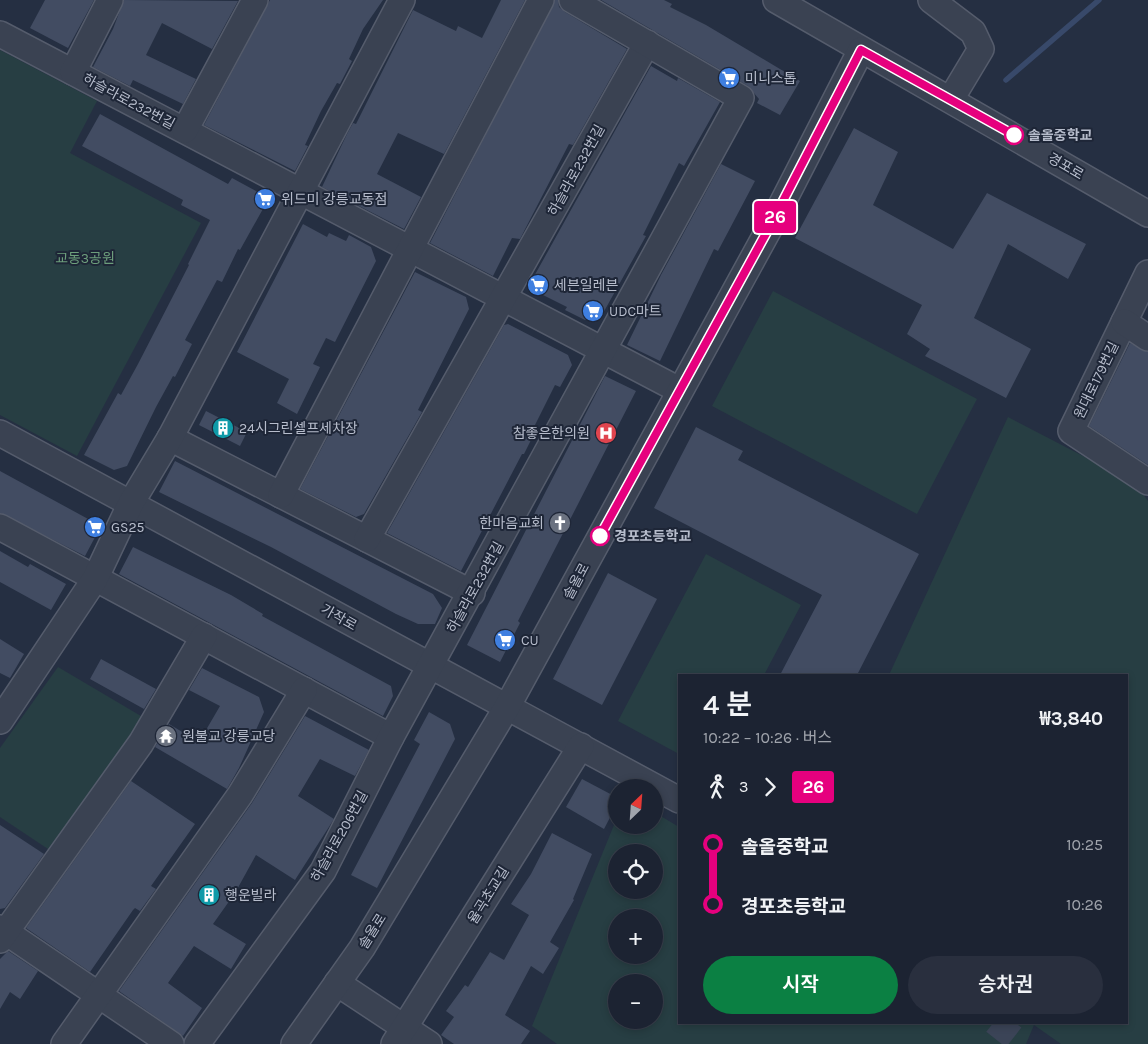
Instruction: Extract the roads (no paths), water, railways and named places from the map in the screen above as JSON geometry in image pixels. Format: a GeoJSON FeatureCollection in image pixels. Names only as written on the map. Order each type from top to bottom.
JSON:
{"type":"FeatureCollection","features":[{"type":"Feature","properties":{"kind":"street","name":"하슬라로232번길"},"geometry":{"type":"LineString","coordinates":[[73,72],[110,0]]}},
{"type":"Feature","properties":{"kind":"street","name":"하슬라로232번길"},"geometry":{"type":"LineString","coordinates":[[185,130],[255,0]]}},
{"type":"Feature","properties":{"kind":"street"},"geometry":{"type":"LineString","coordinates":[[0,721],[95,579],[132,503],[170,438],[402,0]]}},
{"type":"Feature","properties":{"kind":"street"},"geometry":{"type":"LineString","coordinates":[[281,495],[540,0]]}},
{"type":"Feature","properties":{"kind":"street"},"geometry":{"type":"LineString","coordinates":[[572,0],[647,43]]}},
{"type":"Feature","properties":{"kind":"street","name":"경포로"},"geometry":{"type":"LineString","coordinates":[[776,0],[1148,214]]}},
{"type":"Feature","properties":{"kind":"street"},"geometry":{"type":"LineString","coordinates":[[932,0],[973,32],[981,48],[950,99]]}},
{"type":"Feature","properties":{"kind":"street","name":"하슬라로232번길"},"geometry":{"type":"LineString","coordinates":[[0,34],[504,296],[679,390]]}},
{"type":"Feature","properties":{"kind":"street","name":"하슬라로232번길"},"geometry":{"type":"LineString","coordinates":[[367,539],[647,43],[741,98],[431,667]]}},
{"type":"Feature","properties":{"kind":"street","name":"솔올로"},"geometry":{"type":"LineString","coordinates":[[294,1044],[362,948],[507,707],[769,228],[861,50]]}},
{"type":"Feature","properties":{"kind":"street","name":"원대로179번길"},"geometry":{"type":"LineString","coordinates":[[1148,273],[1071,431],[1148,482]]}},
{"type":"Feature","properties":{"kind":"street"},"geometry":{"type":"LineString","coordinates":[[1124,322],[1148,338]]}},
{"type":"Feature","properties":{"kind":"street","name":"가작로"},"geometry":{"type":"LineString","coordinates":[[0,433],[678,799]]}},
{"type":"Feature","properties":{"kind":"street"},"geometry":{"type":"LineString","coordinates":[[170,438],[472,593]]}},
{"type":"Feature","properties":{"kind":"street"},"geometry":{"type":"LineString","coordinates":[[0,527],[391,737]]}},
{"type":"Feature","properties":{"kind":"street"},"geometry":{"type":"LineString","coordinates":[[170,1044],[2,933],[141,743],[204,636]]}},
{"type":"Feature","properties":{"kind":"street","name":"하슬라로206번길"},"geometry":{"type":"LineString","coordinates":[[197,1044],[323,871],[391,737],[431,667]]}},
{"type":"Feature","properties":{"kind":"street"},"geometry":{"type":"LineString","coordinates":[[64,1044],[240,794],[304,690]]}},
{"type":"Feature","properties":{"kind":"street","name":"율곡초교길"},"geometry":{"type":"LineString","coordinates":[[400,1036],[581,746]]}},
{"type":"Feature","properties":{"kind":"street"},"geometry":{"type":"LineString","coordinates":[[337,983],[400,1036],[428,1044]]}},
{"type":"Feature","properties":{"kind":"waterway"},"geometry":{"type":"LineString","coordinates":[[1006,80],[1099,0]]}},
{"type":"Feature","properties":{"kind":"tunnel"},"geometry":{"type":"LineString","coordinates":[[997,1024],[1022,1044]]}},
{"type":"Feature","properties":{"kind":"place","name":"미니스톱"},"geometry":{"type":"Point","coordinates":[729,78]}},
{"type":"Feature","properties":{"kind":"place","name":"솔올중학교"},"geometry":{"type":"Point","coordinates":[1014,135]}},
{"type":"Feature","properties":{"kind":"place","name":"위드미 강릉교동점"},"geometry":{"type":"Point","coordinates":[265,199]}},
{"type":"Feature","properties":{"kind":"place","name":"세븐일레븐"},"geometry":{"type":"Point","coordinates":[538,285]}},
{"type":"Feature","properties":{"kind":"place","name":"UDC마트"},"geometry":{"type":"Point","coordinates":[593,311]}},
{"type":"Feature","properties":{"kind":"place","name":"24시그린셀프세차장"},"geometry":{"type":"Point","coordinates":[223,428]}},
{"type":"Feature","properties":{"kind":"place","name":"참좋은한의원"},"geometry":{"type":"Point","coordinates":[606,433]}},
{"type":"Feature","properties":{"kind":"place","name":"한마음교회"},"geometry":{"type":"Point","coordinates":[560,523]}},
{"type":"Feature","properties":{"kind":"place","name":"GS25"},"geometry":{"type":"Point","coordinates":[95,527]}},
{"type":"Feature","properties":{"kind":"place","name":"경포초등학교"},"geometry":{"type":"Point","coordinates":[600,536]}},
{"type":"Feature","properties":{"kind":"place","name":"CU"},"geometry":{"type":"Point","coordinates":[505,640]}},
{"type":"Feature","properties":{"kind":"place","name":"원불교 강릉교당"},"geometry":{"type":"Point","coordinates":[166,736]}},
{"type":"Feature","properties":{"kind":"place","name":"행운빌라"},"geometry":{"type":"Point","coordinates":[209,895]}},
{"type":"Feature","properties":{"kind":"park label","name":"교동3공원"},"geometry":{"type":"Point","coordinates":[85,258]}}]}
